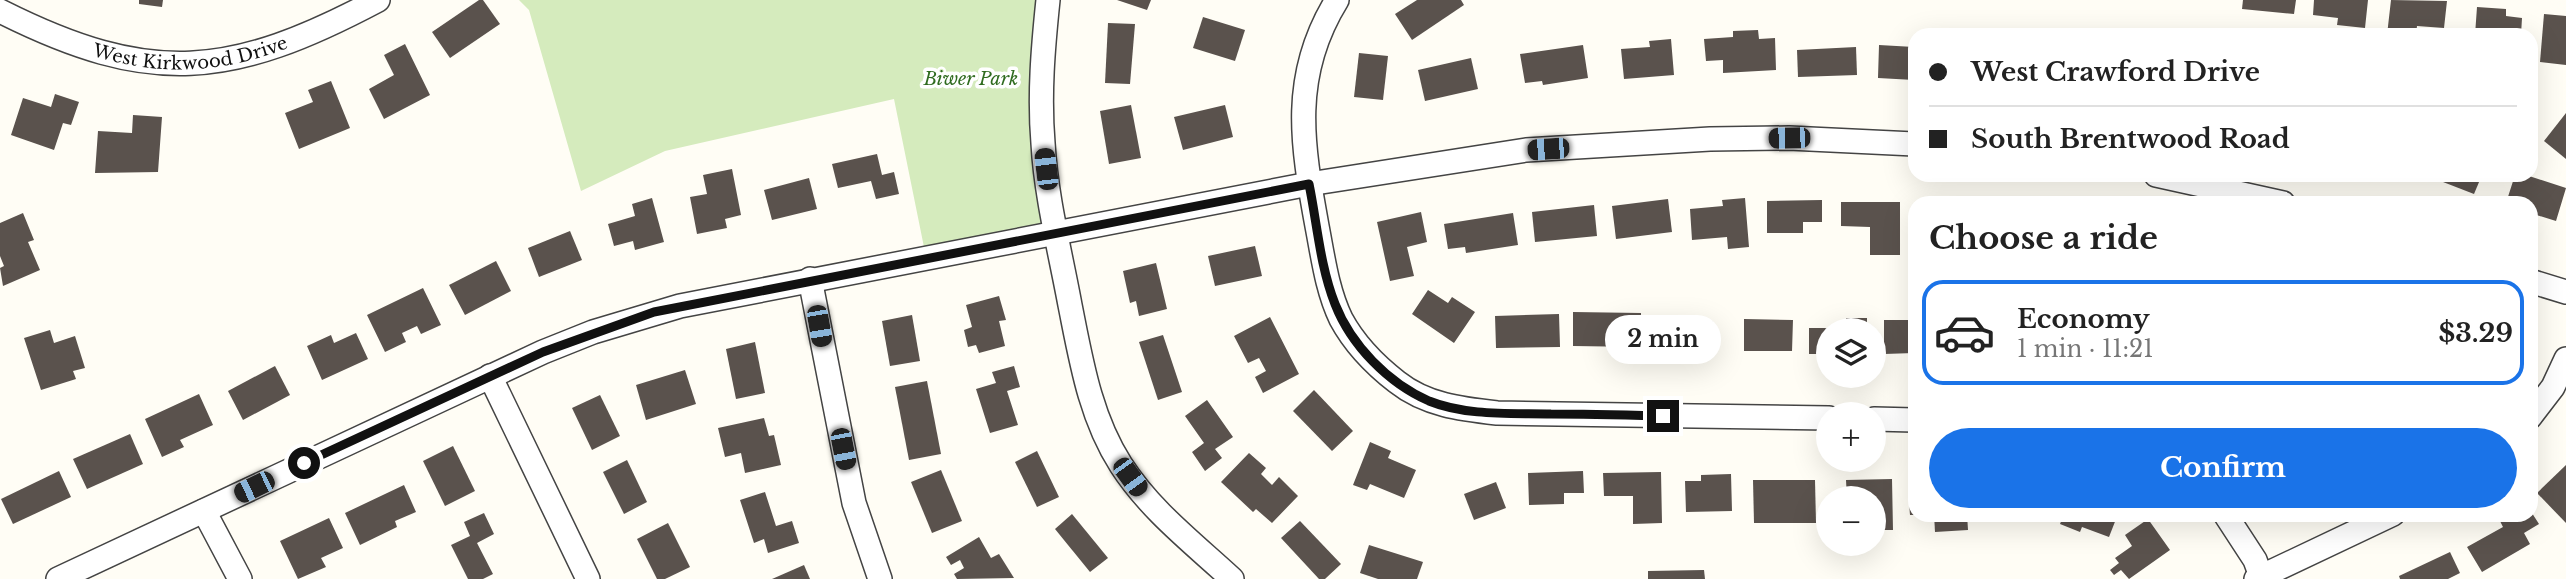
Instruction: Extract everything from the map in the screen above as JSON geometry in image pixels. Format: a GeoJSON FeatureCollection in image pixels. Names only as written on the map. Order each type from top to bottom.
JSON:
{"type":"FeatureCollection","features":[{"type":"Feature","properties":{"kind":"street","name":"West Kirkwood Drive"},"geometry":{"type":"LineString","coordinates":[[0,11],[66,42],[103,55],[175,64],[251,55],[330,24],[378,0]]}},
{"type":"Feature","properties":{"kind":"street"},"geometry":{"type":"LineString","coordinates":[[1048,0],[1041,88],[1042,143],[1085,381],[1115,453],[1159,513],[1232,579]]}},
{"type":"Feature","properties":{"kind":"street"},"geometry":{"type":"LineString","coordinates":[[1337,0],[1322,28],[1313,55],[1302,108],[1303,152],[1326,275],[1341,318],[1370,358],[1399,384],[1429,400],[1461,409],[1497,413],[1816,418]]}},
{"type":"Feature","properties":{"kind":"street"},"geometry":{"type":"LineString","coordinates":[[58,579],[490,376],[593,331],[654,312],[810,279],[1309,184],[1526,150],[1789,138],[1908,144]]}},
{"type":"Feature","properties":{"kind":"street"},"geometry":{"type":"LineString","coordinates":[[2188,182],[2251,196]]}},
{"type":"Feature","properties":{"kind":"street"},"geometry":{"type":"LineString","coordinates":[[810,279],[854,503],[880,579]]}},
{"type":"Feature","properties":{"kind":"street"},"geometry":{"type":"LineString","coordinates":[[2538,283],[2566,292]]}},
{"type":"Feature","properties":{"kind":"street"},"geometry":{"type":"LineString","coordinates":[[2538,407],[2553,387],[2566,359]]}},
{"type":"Feature","properties":{"kind":"street"},"geometry":{"type":"LineString","coordinates":[[490,376],[588,579]]}},
{"type":"Feature","properties":{"kind":"street"},"geometry":{"type":"LineString","coordinates":[[1886,419],[1908,420]]}},
{"type":"Feature","properties":{"kind":"street"},"geometry":{"type":"LineString","coordinates":[[204,512],[240,579]]}},
{"type":"Feature","properties":{"kind":"street"},"geometry":{"type":"LineString","coordinates":[[2230,522],[2255,560],[2260,578],[2376,522]]}},
{"type":"Feature","properties":{"kind":"green space","name":"Biwer Park"},"geometry":{"type":"Polygon","coordinates":[[[519,0],[1048,0],[1056,232],[926,257],[894,99],[665,151],[581,191],[529,10],[519,0]]]}},
{"type":"Feature","properties":{"kind":"building"},"geometry":{"type":"Polygon","coordinates":[[[139,0],[163,0],[162,7],[139,4],[139,0]]]}},
{"type":"Feature","properties":{"kind":"building"},"geometry":{"type":"Polygon","coordinates":[[[479,0],[483,0],[500,24],[450,58],[432,32],[479,0]]]}},
{"type":"Feature","properties":{"kind":"building"},"geometry":{"type":"Polygon","coordinates":[[[1117,0],[1151,0],[1147,10],[1117,0]]]}},
{"type":"Feature","properties":{"kind":"building"},"geometry":{"type":"Polygon","coordinates":[[[1417,0],[1461,0],[1464,5],[1412,40],[1395,14],[1417,0]]]}},
{"type":"Feature","properties":{"kind":"building"},"geometry":{"type":"Polygon","coordinates":[[[2243,0],[2296,0],[2294,14],[2242,9],[2243,0]]]}},
{"type":"Feature","properties":{"kind":"building"},"geometry":{"type":"Polygon","coordinates":[[[2314,0],[2368,0],[2365,28],[2337,25],[2338,18],[2313,15],[2314,0]]]}},
{"type":"Feature","properties":{"kind":"building"},"geometry":{"type":"Polygon","coordinates":[[[2391,0],[2447,1],[2444,28],[2388,28],[2391,0]]]}},
{"type":"Feature","properties":{"kind":"building"},"geometry":{"type":"Polygon","coordinates":[[[2477,7],[2506,9],[2506,16],[2522,18],[2521,28],[2476,28],[2477,7]]]}},
{"type":"Feature","properties":{"kind":"building"},"geometry":{"type":"Polygon","coordinates":[[[2544,14],[2566,16],[2566,65],[2540,62],[2544,14]]]}},
{"type":"Feature","properties":{"kind":"building"},"geometry":{"type":"Polygon","coordinates":[[[1203,17],[1245,30],[1235,61],[1193,48],[1203,17]]]}},
{"type":"Feature","properties":{"kind":"building"},"geometry":{"type":"Polygon","coordinates":[[[1108,23],[1135,24],[1130,84],[1105,83],[1108,23]]]}},
{"type":"Feature","properties":{"kind":"building"},"geometry":{"type":"Polygon","coordinates":[[[1758,30],[1759,39],[1775,38],[1776,70],[1723,73],[1723,60],[1706,61],[1704,39],[1733,37],[1733,31],[1758,30]]]}},
{"type":"Feature","properties":{"kind":"building"},"geometry":{"type":"Polygon","coordinates":[[[1671,39],[1674,75],[1624,79],[1621,49],[1650,47],[1649,41],[1671,39]]]}},
{"type":"Feature","properties":{"kind":"building"},"geometry":{"type":"Polygon","coordinates":[[[405,44],[430,95],[384,119],[369,89],[394,75],[384,55],[405,44]]]}},
{"type":"Feature","properties":{"kind":"building"},"geometry":{"type":"Polygon","coordinates":[[[1583,45],[1588,78],[1543,85],[1542,81],[1525,83],[1520,54],[1583,45]]]}},
{"type":"Feature","properties":{"kind":"building"},"geometry":{"type":"Polygon","coordinates":[[[1879,45],[1908,47],[1908,80],[1878,78],[1879,45]]]}},
{"type":"Feature","properties":{"kind":"building"},"geometry":{"type":"Polygon","coordinates":[[[1856,47],[1857,75],[1798,77],[1797,50],[1856,47]]]}},
{"type":"Feature","properties":{"kind":"building"},"geometry":{"type":"Polygon","coordinates":[[[1359,53],[1388,56],[1383,100],[1354,97],[1359,53]]]}},
{"type":"Feature","properties":{"kind":"building"},"geometry":{"type":"Polygon","coordinates":[[[1471,58],[1478,89],[1425,101],[1418,70],[1471,58]]]}},
{"type":"Feature","properties":{"kind":"building"},"geometry":{"type":"Polygon","coordinates":[[[331,81],[350,128],[299,149],[285,113],[313,102],[308,90],[331,81]]]}},
{"type":"Feature","properties":{"kind":"building"},"geometry":{"type":"Polygon","coordinates":[[[55,94],[79,102],[71,125],[63,123],[54,150],[11,135],[23,98],[51,107],[55,94]]]}},
{"type":"Feature","properties":{"kind":"building"},"geometry":{"type":"Polygon","coordinates":[[[1131,105],[1141,158],[1109,164],[1100,111],[1131,105]]]}},
{"type":"Feature","properties":{"kind":"building"},"geometry":{"type":"Polygon","coordinates":[[[1225,105],[1233,137],[1183,150],[1174,117],[1225,105]]]}},
{"type":"Feature","properties":{"kind":"building"},"geometry":{"type":"Polygon","coordinates":[[[2566,113],[2566,159],[2544,141],[2566,113]]]}},
{"type":"Feature","properties":{"kind":"building"},"geometry":{"type":"Polygon","coordinates":[[[133,115],[162,117],[158,172],[95,173],[98,131],[132,133],[133,115]]]}},
{"type":"Feature","properties":{"kind":"building"},"geometry":{"type":"Polygon","coordinates":[[[877,154],[882,175],[894,172],[899,194],[876,199],[871,181],[838,188],[832,164],[877,154]]]}},
{"type":"Feature","properties":{"kind":"building"},"geometry":{"type":"Polygon","coordinates":[[[732,169],[741,215],[725,219],[727,228],[697,234],[690,197],[707,194],[703,175],[732,169]]]}},
{"type":"Feature","properties":{"kind":"building"},"geometry":{"type":"Polygon","coordinates":[[[809,178],[817,209],[772,220],[764,190],[809,178]]]}},
{"type":"Feature","properties":{"kind":"building"},"geometry":{"type":"Polygon","coordinates":[[[2538,179],[2566,188],[2556,221],[2538,215],[2538,196],[2508,196],[2513,182],[2538,182],[2538,179]]]}},
{"type":"Feature","properties":{"kind":"building"},"geometry":{"type":"Polygon","coordinates":[[[2443,182],[2479,182],[2474,194],[2443,182]]]}},
{"type":"Feature","properties":{"kind":"building"},"geometry":{"type":"Polygon","coordinates":[[[652,198],[664,242],[635,250],[633,241],[614,246],[608,224],[635,216],[632,204],[652,198]]]}},
{"type":"Feature","properties":{"kind":"building"},"geometry":{"type":"Polygon","coordinates":[[[1745,198],[1749,247],[1728,249],[1727,237],[1692,240],[1690,209],[1723,206],[1722,200],[1745,198]]]}},
{"type":"Feature","properties":{"kind":"building"},"geometry":{"type":"Polygon","coordinates":[[[1668,199],[1672,232],[1616,239],[1612,206],[1668,199]]]}},
{"type":"Feature","properties":{"kind":"building"},"geometry":{"type":"Polygon","coordinates":[[[1822,200],[1822,222],[1803,222],[1803,233],[1767,233],[1767,201],[1822,200]]]}},
{"type":"Feature","properties":{"kind":"building"},"geometry":{"type":"Polygon","coordinates":[[[1841,202],[1900,202],[1900,255],[1870,255],[1870,227],[1841,226],[1841,202]]]}},
{"type":"Feature","properties":{"kind":"building"},"geometry":{"type":"Polygon","coordinates":[[[1594,205],[1597,236],[1535,242],[1532,212],[1594,205]]]}},
{"type":"Feature","properties":{"kind":"building"},"geometry":{"type":"Polygon","coordinates":[[[1421,212],[1427,242],[1407,247],[1414,276],[1390,281],[1377,222],[1421,212]]]}},
{"type":"Feature","properties":{"kind":"building"},"geometry":{"type":"Polygon","coordinates":[[[23,213],[34,240],[28,242],[40,270],[3,286],[0,268],[4,266],[0,256],[0,223],[23,213]]]}},
{"type":"Feature","properties":{"kind":"building"},"geometry":{"type":"Polygon","coordinates":[[[1513,213],[1518,245],[1466,253],[1465,247],[1448,249],[1444,224],[1513,213]]]}},
{"type":"Feature","properties":{"kind":"building"},"geometry":{"type":"Polygon","coordinates":[[[570,231],[582,260],[539,277],[528,248],[570,231]]]}},
{"type":"Feature","properties":{"kind":"building"},"geometry":{"type":"Polygon","coordinates":[[[1255,246],[1262,276],[1215,286],[1208,256],[1255,246]]]}},
{"type":"Feature","properties":{"kind":"building"},"geometry":{"type":"Polygon","coordinates":[[[496,261],[511,291],[465,315],[449,285],[496,261]]]}},
{"type":"Feature","properties":{"kind":"building"},"geometry":{"type":"Polygon","coordinates":[[[1156,263],[1167,309],[1139,316],[1136,301],[1130,303],[1123,271],[1156,263]]]}},
{"type":"Feature","properties":{"kind":"building"},"geometry":{"type":"Polygon","coordinates":[[[423,288],[441,325],[421,334],[417,326],[402,333],[406,342],[385,352],[367,315],[423,288]]]}},
{"type":"Feature","properties":{"kind":"building"},"geometry":{"type":"Polygon","coordinates":[[[1428,290],[1448,303],[1452,297],[1475,312],[1454,343],[1412,314],[1428,290]]]}},
{"type":"Feature","properties":{"kind":"building"},"geometry":{"type":"Polygon","coordinates":[[[999,296],[1006,320],[999,321],[1005,346],[979,353],[976,345],[968,347],[964,330],[972,327],[966,305],[999,296]]]}},
{"type":"Feature","properties":{"kind":"building"},"geometry":{"type":"Polygon","coordinates":[[[1573,312],[1641,313],[1641,347],[1573,346],[1573,312]]]}},
{"type":"Feature","properties":{"kind":"building"},"geometry":{"type":"Polygon","coordinates":[[[1559,314],[1560,347],[1496,348],[1495,316],[1559,314]]]}},
{"type":"Feature","properties":{"kind":"building"},"geometry":{"type":"Polygon","coordinates":[[[912,315],[920,361],[890,366],[882,321],[912,315]]]}},
{"type":"Feature","properties":{"kind":"building"},"geometry":{"type":"Polygon","coordinates":[[[1270,317],[1299,374],[1263,393],[1255,377],[1266,371],[1259,358],[1248,363],[1234,336],[1270,317]]]}},
{"type":"Feature","properties":{"kind":"building"},"geometry":{"type":"Polygon","coordinates":[[[1744,319],[1793,320],[1792,351],[1744,351],[1744,319]]]}},
{"type":"Feature","properties":{"kind":"building"},"geometry":{"type":"Polygon","coordinates":[[[1886,320],[1908,320],[1908,353],[1886,354],[1886,320]]]}},
{"type":"Feature","properties":{"kind":"building"},"geometry":{"type":"Polygon","coordinates":[[[1671,321],[1713,321],[1713,350],[1656,351],[1656,327],[1671,327],[1671,321]]]}},
{"type":"Feature","properties":{"kind":"building"},"geometry":{"type":"Polygon","coordinates":[[[1809,328],[1816,328],[1816,354],[1809,354],[1809,328]]]}},
{"type":"Feature","properties":{"kind":"building"},"geometry":{"type":"Polygon","coordinates":[[[50,330],[54,343],[75,336],[85,368],[73,371],[76,379],[41,390],[24,338],[50,330]]]}},
{"type":"Feature","properties":{"kind":"building"},"geometry":{"type":"Polygon","coordinates":[[[356,333],[368,359],[322,380],[307,346],[331,335],[334,343],[356,333]]]}},
{"type":"Feature","properties":{"kind":"building"},"geometry":{"type":"Polygon","coordinates":[[[1163,335],[1182,392],[1158,400],[1139,342],[1163,335]]]}},
{"type":"Feature","properties":{"kind":"building"},"geometry":{"type":"Polygon","coordinates":[[[755,342],[765,393],[736,399],[726,349],[755,342]]]}},
{"type":"Feature","properties":{"kind":"building"},"geometry":{"type":"Polygon","coordinates":[[[275,366],[290,395],[243,420],[228,391],[275,366]]]}},
{"type":"Feature","properties":{"kind":"building"},"geometry":{"type":"Polygon","coordinates":[[[1014,366],[1020,387],[1007,391],[1018,425],[990,433],[976,389],[996,383],[992,372],[1014,366]]]}},
{"type":"Feature","properties":{"kind":"building"},"geometry":{"type":"Polygon","coordinates":[[[685,370],[696,404],[646,420],[636,385],[685,370]]]}},
{"type":"Feature","properties":{"kind":"building"},"geometry":{"type":"Polygon","coordinates":[[[927,381],[941,454],[909,460],[895,387],[927,381]]]}},
{"type":"Feature","properties":{"kind":"building"},"geometry":{"type":"Polygon","coordinates":[[[1314,390],[1353,431],[1332,451],[1293,411],[1314,390]]]}},
{"type":"Feature","properties":{"kind":"building"},"geometry":{"type":"Polygon","coordinates":[[[199,394],[213,425],[180,440],[184,447],[162,457],[145,419],[199,394]]]}},
{"type":"Feature","properties":{"kind":"building"},"geometry":{"type":"Polygon","coordinates":[[[600,395],[620,436],[592,450],[572,408],[600,395]]]}},
{"type":"Feature","properties":{"kind":"building"},"geometry":{"type":"Polygon","coordinates":[[[1207,400],[1233,437],[1215,449],[1222,458],[1205,471],[1192,452],[1204,443],[1185,416],[1207,400]]]}},
{"type":"Feature","properties":{"kind":"building"},"geometry":{"type":"Polygon","coordinates":[[[764,418],[769,436],[774,435],[781,465],[745,473],[741,453],[725,457],[718,428],[764,418]]]}},
{"type":"Feature","properties":{"kind":"building"},"geometry":{"type":"Polygon","coordinates":[[[130,434],[143,464],[87,489],[73,459],[130,434]]]}},
{"type":"Feature","properties":{"kind":"building"},"geometry":{"type":"Polygon","coordinates":[[[1370,442],[1391,451],[1388,458],[1416,470],[1404,498],[1370,484],[1367,490],[1353,485],[1370,442]]]}},
{"type":"Feature","properties":{"kind":"building"},"geometry":{"type":"Polygon","coordinates":[[[453,446],[475,491],[445,506],[423,461],[453,446]]]}},
{"type":"Feature","properties":{"kind":"building"},"geometry":{"type":"Polygon","coordinates":[[[1037,451],[1059,497],[1037,507],[1015,462],[1037,451]]]}},
{"type":"Feature","properties":{"kind":"building"},"geometry":{"type":"Polygon","coordinates":[[[1249,453],[1266,468],[1261,474],[1272,485],[1279,477],[1298,496],[1272,523],[1256,509],[1253,512],[1221,482],[1249,453]]]}},
{"type":"Feature","properties":{"kind":"building"},"geometry":{"type":"Polygon","coordinates":[[[627,460],[647,502],[624,514],[603,472],[627,460]]]}},
{"type":"Feature","properties":{"kind":"building"},"geometry":{"type":"Polygon","coordinates":[[[2566,465],[2566,523],[2538,494],[2566,465]]]}},
{"type":"Feature","properties":{"kind":"building"},"geometry":{"type":"Polygon","coordinates":[[[941,470],[962,521],[932,533],[911,482],[941,470]]]}},
{"type":"Feature","properties":{"kind":"building"},"geometry":{"type":"Polygon","coordinates":[[[59,471],[71,497],[13,524],[1,499],[59,471]]]}},
{"type":"Feature","properties":{"kind":"building"},"geometry":{"type":"Polygon","coordinates":[[[1583,471],[1584,493],[1564,493],[1564,504],[1529,505],[1528,473],[1583,471]]]}},
{"type":"Feature","properties":{"kind":"building"},"geometry":{"type":"Polygon","coordinates":[[[1661,472],[1662,523],[1633,524],[1633,496],[1604,496],[1603,473],[1661,472]]]}},
{"type":"Feature","properties":{"kind":"building"},"geometry":{"type":"Polygon","coordinates":[[[1731,474],[1732,511],[1686,512],[1685,481],[1701,481],[1701,475],[1731,474]]]}},
{"type":"Feature","properties":{"kind":"building"},"geometry":{"type":"Polygon","coordinates":[[[1892,479],[1893,530],[1886,530],[1886,486],[1846,486],[1846,480],[1892,479]]]}},
{"type":"Feature","properties":{"kind":"building"},"geometry":{"type":"Polygon","coordinates":[[[1753,480],[1815,480],[1816,523],[1754,523],[1753,480]]]}},
{"type":"Feature","properties":{"kind":"building"},"geometry":{"type":"Polygon","coordinates":[[[1496,482],[1506,508],[1474,520],[1464,494],[1496,482]]]}},
{"type":"Feature","properties":{"kind":"building"},"geometry":{"type":"Polygon","coordinates":[[[404,485],[416,512],[395,521],[397,527],[360,545],[345,513],[404,485]]]}},
{"type":"Feature","properties":{"kind":"building"},"geometry":{"type":"Polygon","coordinates":[[[765,492],[776,526],[792,521],[799,543],[768,553],[764,539],[754,543],[740,500],[765,492]]]}},
{"type":"Feature","properties":{"kind":"building"},"geometry":{"type":"Polygon","coordinates":[[[484,513],[494,534],[477,543],[493,574],[483,579],[468,579],[451,545],[470,536],[464,522],[484,513]]]}},
{"type":"Feature","properties":{"kind":"building"},"geometry":{"type":"Polygon","coordinates":[[[1072,514],[1108,558],[1090,572],[1055,529],[1072,514]]]}},
{"type":"Feature","properties":{"kind":"building"},"geometry":{"type":"Polygon","coordinates":[[[329,518],[343,548],[321,558],[326,567],[298,579],[280,541],[329,518]]]}},
{"type":"Feature","properties":{"kind":"building"},"geometry":{"type":"Polygon","coordinates":[[[1300,521],[1341,564],[1325,579],[1319,579],[1281,538],[1300,521]]]}},
{"type":"Feature","properties":{"kind":"building"},"geometry":{"type":"Polygon","coordinates":[[[1934,522],[1968,522],[1968,530],[1935,532],[1934,522]]]}},
{"type":"Feature","properties":{"kind":"building"},"geometry":{"type":"Polygon","coordinates":[[[2115,522],[2109,537],[2082,527],[2080,532],[2060,524],[2115,522]]]}},
{"type":"Feature","properties":{"kind":"building"},"geometry":{"type":"Polygon","coordinates":[[[2144,522],[2150,522],[2170,550],[2129,579],[2121,570],[2114,575],[2110,570],[2119,563],[2115,558],[2132,546],[2125,535],[2144,522]]]}},
{"type":"Feature","properties":{"kind":"building"},"geometry":{"type":"Polygon","coordinates":[[[2500,522],[2539,524],[2524,533],[2530,544],[2482,572],[2467,547],[2503,527],[2500,522]]]}},
{"type":"Feature","properties":{"kind":"building"},"geometry":{"type":"Polygon","coordinates":[[[668,523],[690,567],[665,579],[657,579],[637,539],[668,523]]]}},
{"type":"Feature","properties":{"kind":"building"},"geometry":{"type":"Polygon","coordinates":[[[979,537],[991,558],[999,554],[1014,578],[957,579],[954,574],[964,568],[960,560],[951,565],[946,557],[979,537]]]}},
{"type":"Feature","properties":{"kind":"building"},"geometry":{"type":"Polygon","coordinates":[[[1369,545],[1423,562],[1417,579],[1378,579],[1360,573],[1369,545]]]}},
{"type":"Feature","properties":{"kind":"building"},"geometry":{"type":"Polygon","coordinates":[[[2450,552],[2460,573],[2448,579],[2400,579],[2399,576],[2450,552]]]}},
{"type":"Feature","properties":{"kind":"building"},"geometry":{"type":"Polygon","coordinates":[[[804,565],[810,579],[772,579],[804,565]]]}},
{"type":"Feature","properties":{"kind":"building"},"geometry":{"type":"Polygon","coordinates":[[[1704,570],[1705,579],[1648,579],[1648,571],[1704,570]]]}},
{"type":"Feature","properties":{"kind":"route"},"geometry":{"type":"LineString","coordinates":[[304,463],[543,352],[593,331],[654,312],[810,279],[1309,184],[1334,303],[1348,331],[1370,358],[1399,384],[1429,400],[1461,409],[1497,413],[1663,416]]}}]}
